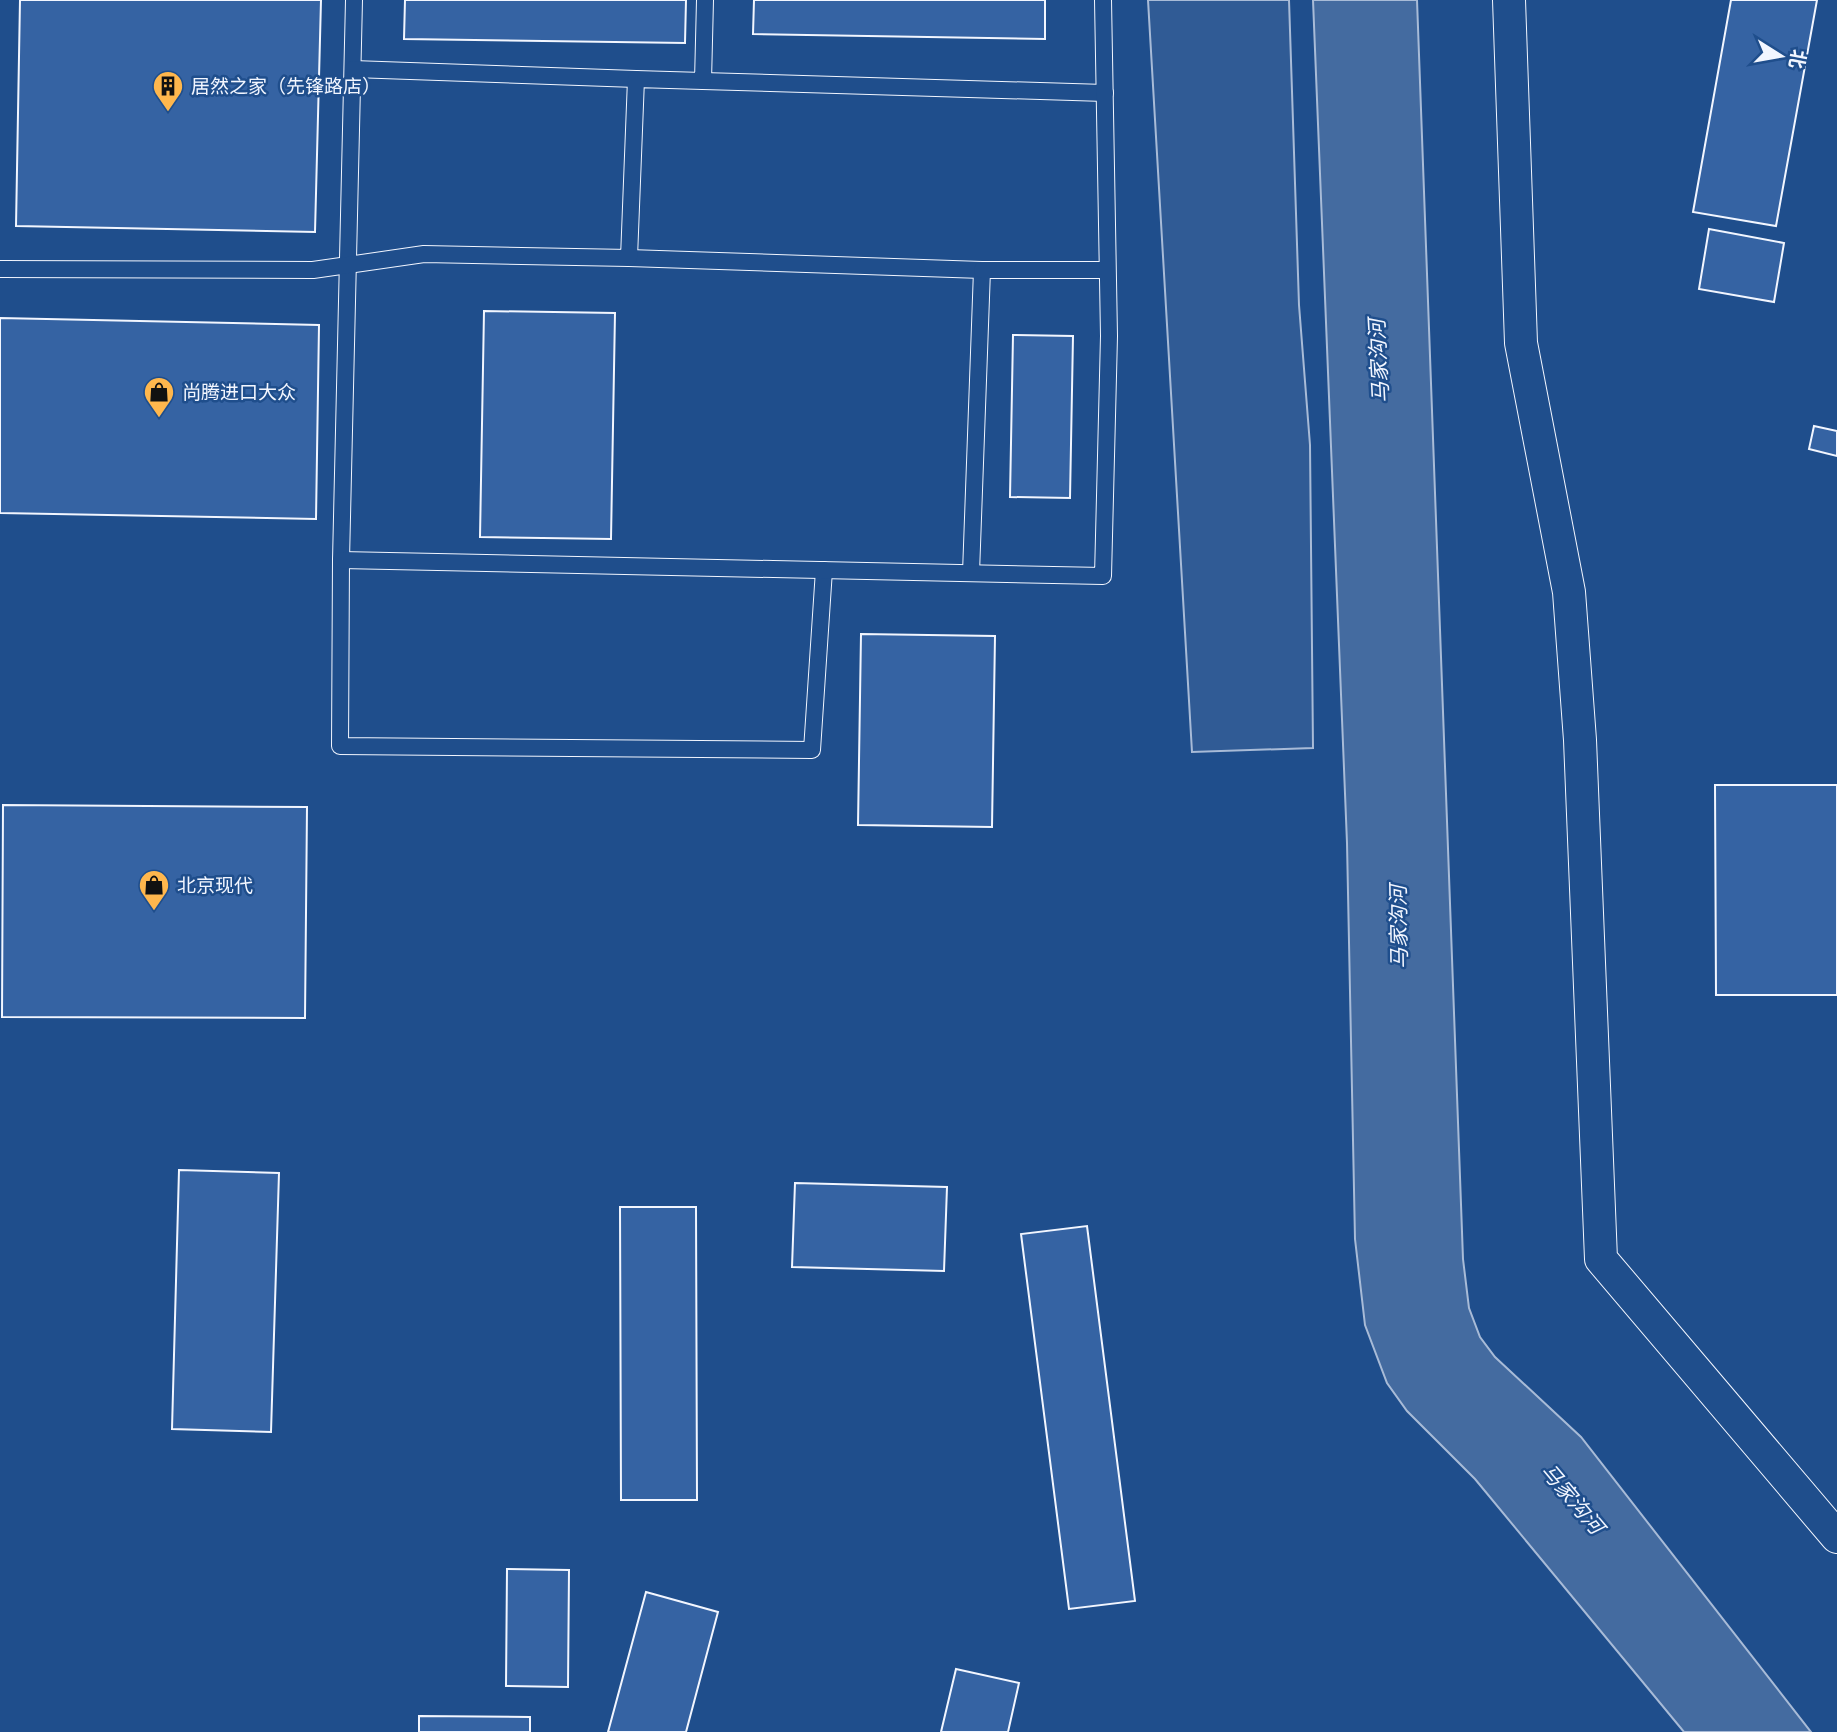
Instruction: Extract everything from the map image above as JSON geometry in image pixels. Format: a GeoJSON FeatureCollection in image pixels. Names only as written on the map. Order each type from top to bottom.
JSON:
{"type":"FeatureCollection","features":[{"type":"Feature","properties":{"kind":"street"},"geometry":{"type":"LineString","coordinates":[[1510,0],[1521,344],[1569,592],[1578,713],[1601,1259],[1837,1537]]}},
{"type":"Feature","properties":{"kind":"lane"},"geometry":{"type":"LineString","coordinates":[[354,0],[341,560],[341,746],[812,750],[824,570]]}},
{"type":"Feature","properties":{"kind":"lane"},"geometry":{"type":"LineString","coordinates":[[703,81],[705,0]]}},
{"type":"Feature","properties":{"kind":"lane"},"geometry":{"type":"LineString","coordinates":[[341,560],[1103,576],[1107,270],[1103,0]]}},
{"type":"Feature","properties":{"kind":"lane"},"geometry":{"type":"LineString","coordinates":[[353,69],[1104,93]]}},
{"type":"Feature","properties":{"kind":"lane"},"geometry":{"type":"LineString","coordinates":[[629,258],[636,79]]}},
{"type":"Feature","properties":{"kind":"lane"},"geometry":{"type":"LineString","coordinates":[[0,269],[313,270],[425,254],[982,270],[1107,270]]}},
{"type":"Feature","properties":{"kind":"lane"},"geometry":{"type":"LineString","coordinates":[[971,573],[982,270]]}},
{"type":"Feature","properties":{"kind":"shaded area"},"geometry":{"type":"Polygon","coordinates":[[[1148,0],[1289,0],[1299,305],[1310,445],[1313,748],[1192,752],[1148,0]]]}},
{"type":"Feature","properties":{"kind":"water","name":"马家沟河"},"geometry":{"type":"Polygon","coordinates":[[[1313,0],[1417,0],[1463,1259],[1469,1308],[1480,1337],[1495,1357],[1581,1437],[1811,1732],[1684,1732],[1475,1479],[1407,1411],[1387,1383],[1365,1325],[1355,1239],[1347,843],[1313,0]]]}},
{"type":"Feature","properties":{"kind":"building","name":"居然之家（先锋路店）"},"geometry":{"type":"Polygon","coordinates":[[[20,0],[321,0],[315,232],[16,226],[20,0]]]}},
{"type":"Feature","properties":{"kind":"building"},"geometry":{"type":"Polygon","coordinates":[[[405,0],[686,0],[685,43],[404,39],[405,0]]]}},
{"type":"Feature","properties":{"kind":"building"},"geometry":{"type":"Polygon","coordinates":[[[754,0],[1045,0],[1045,39],[753,34],[754,0]]]}},
{"type":"Feature","properties":{"kind":"building"},"geometry":{"type":"Polygon","coordinates":[[[1731,0],[1817,0],[1776,226],[1693,212],[1731,0]]]}},
{"type":"Feature","properties":{"kind":"building"},"geometry":{"type":"Polygon","coordinates":[[[1709,229],[1784,243],[1774,302],[1699,289],[1709,229]]]}},
{"type":"Feature","properties":{"kind":"building"},"geometry":{"type":"Polygon","coordinates":[[[484,311],[615,313],[611,539],[480,537],[484,311]]]}},
{"type":"Feature","properties":{"kind":"building","name":"尚腾进口大众"},"geometry":{"type":"Polygon","coordinates":[[[0,318],[319,325],[316,519],[0,513],[0,318]]]}},
{"type":"Feature","properties":{"kind":"building"},"geometry":{"type":"Polygon","coordinates":[[[1013,335],[1073,336],[1070,498],[1010,497],[1013,335]]]}},
{"type":"Feature","properties":{"kind":"building"},"geometry":{"type":"Polygon","coordinates":[[[1814,426],[1837,431],[1837,456],[1809,449],[1814,426]]]}},
{"type":"Feature","properties":{"kind":"building"},"geometry":{"type":"Polygon","coordinates":[[[861,634],[995,636],[992,827],[858,825],[861,634]]]}},
{"type":"Feature","properties":{"kind":"building"},"geometry":{"type":"Polygon","coordinates":[[[1715,785],[1837,785],[1837,995],[1716,995],[1715,785]]]}},
{"type":"Feature","properties":{"kind":"building","name":"北京现代"},"geometry":{"type":"Polygon","coordinates":[[[3,805],[307,807],[305,1018],[2,1017],[3,805]]]}},
{"type":"Feature","properties":{"kind":"building"},"geometry":{"type":"Polygon","coordinates":[[[179,1170],[279,1173],[271,1432],[172,1429],[179,1170]]]}},
{"type":"Feature","properties":{"kind":"building"},"geometry":{"type":"Polygon","coordinates":[[[795,1183],[947,1187],[944,1271],[792,1267],[795,1183]]]}},
{"type":"Feature","properties":{"kind":"building"},"geometry":{"type":"Polygon","coordinates":[[[620,1207],[696,1207],[697,1500],[621,1500],[620,1207]]]}},
{"type":"Feature","properties":{"kind":"building"},"geometry":{"type":"Polygon","coordinates":[[[1087,1226],[1135,1601],[1069,1609],[1021,1234],[1087,1226]]]}},
{"type":"Feature","properties":{"kind":"building"},"geometry":{"type":"Polygon","coordinates":[[[507,1569],[569,1570],[568,1687],[506,1686],[507,1569]]]}},
{"type":"Feature","properties":{"kind":"building"},"geometry":{"type":"Polygon","coordinates":[[[646,1592],[718,1612],[686,1732],[608,1732],[646,1592]]]}},
{"type":"Feature","properties":{"kind":"building"},"geometry":{"type":"Polygon","coordinates":[[[956,1669],[1019,1683],[1008,1732],[941,1732],[956,1669]]]}},
{"type":"Feature","properties":{"kind":"building"},"geometry":{"type":"Polygon","coordinates":[[[419,1716],[530,1717],[530,1732],[419,1732],[419,1716]]]}},
{"type":"Feature","properties":{"kind":"place","name":"居然之家（先锋路店）"},"geometry":{"type":"Point","coordinates":[168,113]}},
{"type":"Feature","properties":{"kind":"place","name":"尚腾进口大众"},"geometry":{"type":"Point","coordinates":[159,419]}},
{"type":"Feature","properties":{"kind":"place","name":"北京现代"},"geometry":{"type":"Point","coordinates":[154,912]}}]}
